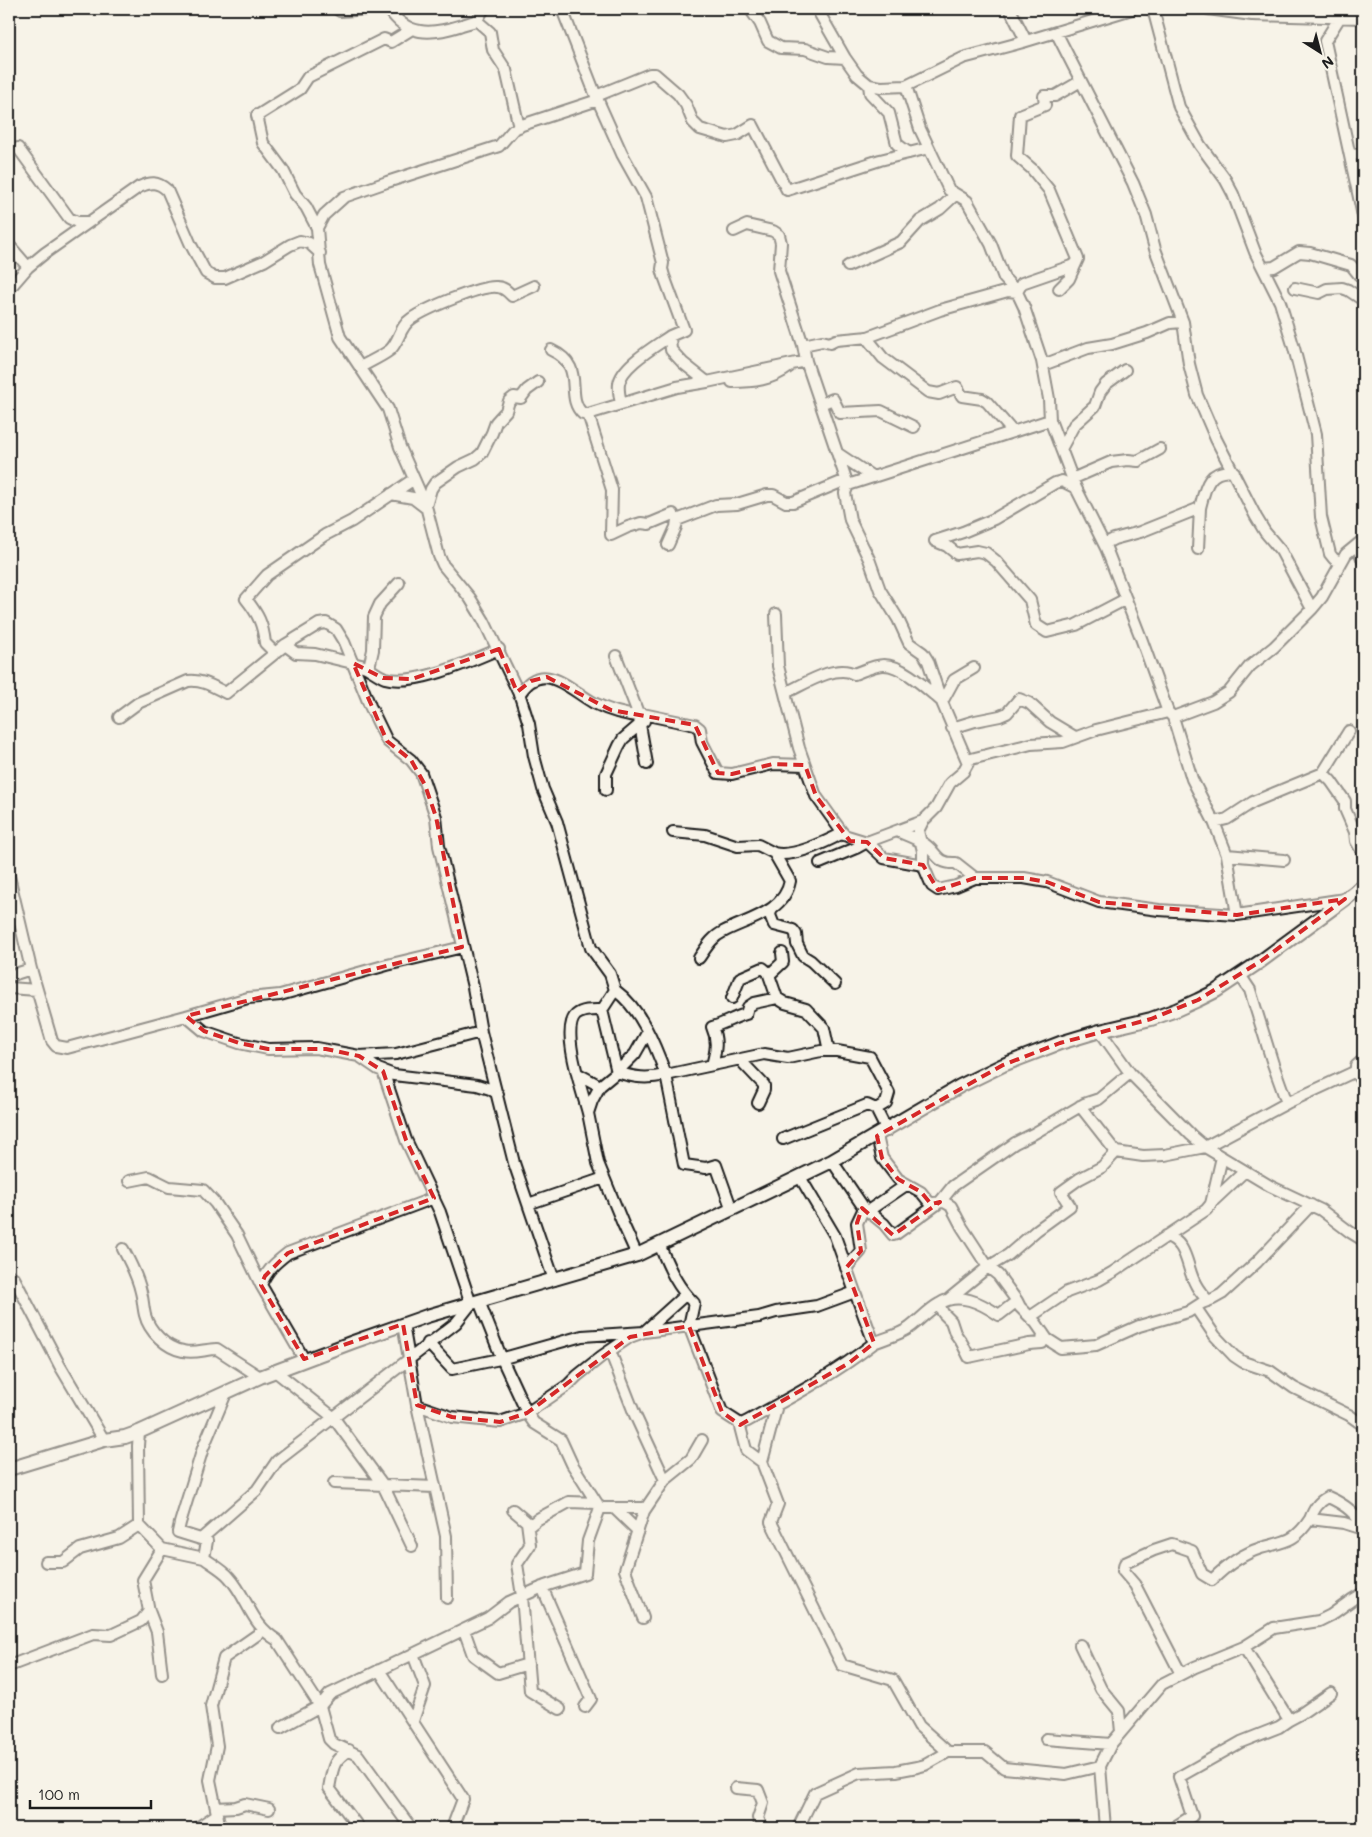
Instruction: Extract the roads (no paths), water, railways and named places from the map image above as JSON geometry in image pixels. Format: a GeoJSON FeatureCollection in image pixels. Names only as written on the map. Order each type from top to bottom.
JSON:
{"type":"FeatureCollection","features":[{"type":"Feature","properties":{"kind":"street"},"geometry":{"type":"LineString","coordinates":[[337,9],[340,11],[354,11],[370,9]]}},
{"type":"Feature","properties":{"kind":"street"},"geometry":{"type":"LineString","coordinates":[[389,9],[395,18],[406,27],[440,32],[476,20],[484,9]]}},
{"type":"Feature","properties":{"kind":"street"},"geometry":{"type":"LineString","coordinates":[[564,9],[597,98],[622,154],[646,197],[663,263],[664,276],[684,330],[670,336],[625,371],[618,384],[622,404]]}},
{"type":"Feature","properties":{"kind":"street"},"geometry":{"type":"LineString","coordinates":[[750,9],[760,23],[768,41],[781,48],[805,49],[828,58],[845,58]]}},
{"type":"Feature","properties":{"kind":"street"},"geometry":{"type":"LineString","coordinates":[[817,9],[857,75],[868,85],[881,87],[906,86],[963,58],[1132,9]]}},
{"type":"Feature","properties":{"kind":"street"},"geometry":{"type":"LineString","coordinates":[[1010,9],[1026,41]]}},
{"type":"Feature","properties":{"kind":"street"},"geometry":{"type":"LineString","coordinates":[[1153,9],[1179,107],[1200,146],[1225,179],[1233,194],[1263,268],[1280,302],[1316,434],[1321,517],[1330,554],[1340,562]]}},
{"type":"Feature","properties":{"kind":"street"},"geometry":{"type":"LineString","coordinates":[[1208,9],[1252,14],[1363,18]]}},
{"type":"Feature","properties":{"kind":"street"},"geometry":{"type":"LineString","coordinates":[[1340,17],[1325,41],[1363,216]]}},
{"type":"Feature","properties":{"kind":"street"},"geometry":{"type":"LineString","coordinates":[[476,20],[490,32],[493,50],[506,70],[519,127]]}},
{"type":"Feature","properties":{"kind":"street"},"geometry":{"type":"LineString","coordinates":[[412,28],[391,42],[384,38],[308,77],[300,89],[257,115],[263,143],[283,170],[295,194],[306,207],[317,228],[320,265],[340,337],[388,409],[400,447],[426,507],[443,565],[470,598],[498,649],[519,695],[529,724],[534,756],[543,789],[557,822],[591,948],[610,974],[615,990],[625,998],[636,1012],[659,1056],[666,1074],[684,1165],[706,1168],[716,1165],[732,1210]]}},
{"type":"Feature","properties":{"kind":"street"},"geometry":{"type":"LineString","coordinates":[[1056,32],[1136,191],[1146,215],[1155,249],[1183,322],[1197,395],[1216,439],[1256,517],[1265,532],[1281,551],[1312,609]]}},
{"type":"Feature","properties":{"kind":"street"},"geometry":{"type":"LineString","coordinates":[[317,228],[324,215],[344,197],[499,146],[513,130],[519,127],[597,98],[650,74],[655,74],[678,94],[686,105],[693,122],[700,129],[727,138],[736,135],[753,124],[787,190],[880,160],[929,148]]}},
{"type":"Feature","properties":{"kind":"street"},"geometry":{"type":"LineString","coordinates":[[1059,289],[1069,279],[1078,259],[1049,190],[1032,169],[1017,156],[1020,115],[1045,105],[1044,96],[1055,96],[1081,81]]}},
{"type":"Feature","properties":{"kind":"street"},"geometry":{"type":"LineString","coordinates":[[868,85],[870,93],[889,113],[897,144],[909,153]]}},
{"type":"Feature","properties":{"kind":"street"},"geometry":{"type":"LineString","coordinates":[[906,86],[929,148],[950,190],[955,195],[967,200],[991,244],[1004,278],[1017,292],[1024,307],[1043,365],[1049,399],[1050,420],[1074,483],[1104,544],[1126,599],[1170,715],[1192,780],[1214,822],[1227,855],[1237,915]]}},
{"type":"Feature","properties":{"kind":"street"},"geometry":{"type":"LineString","coordinates":[[18,148],[68,218],[77,222],[89,222]]}},
{"type":"Feature","properties":{"kind":"street"},"geometry":{"type":"LineString","coordinates":[[1351,155],[1363,154]]}},
{"type":"Feature","properties":{"kind":"street"},"geometry":{"type":"LineString","coordinates":[[9,289],[28,267],[139,187],[151,182],[160,184],[167,190],[191,245],[206,273],[215,278],[225,278],[264,261],[300,241],[309,243],[320,253]]}},
{"type":"Feature","properties":{"kind":"street"},"geometry":{"type":"LineString","coordinates":[[848,266],[900,242],[920,221],[940,210],[955,195]]}},
{"type":"Feature","properties":{"kind":"street"},"geometry":{"type":"LineString","coordinates":[[734,231],[747,225],[773,231],[779,235],[781,243],[779,271],[803,345],[806,361],[847,483],[845,493],[850,520],[869,559],[880,590],[898,618],[909,643],[923,652],[928,661],[952,728],[967,760],[966,768],[950,783],[936,808],[923,822],[918,831],[923,851],[923,865],[929,881],[938,890],[956,886],[975,878],[1024,878],[1047,882],[1099,902],[1159,910],[1237,915],[1345,899]]}},
{"type":"Feature","properties":{"kind":"street"},"geometry":{"type":"LineString","coordinates":[[9,245],[28,267]]}},
{"type":"Feature","properties":{"kind":"street"},"geometry":{"type":"LineString","coordinates":[[1263,268],[1274,267],[1298,252],[1310,254],[1351,265],[1361,273],[1348,290]]}},
{"type":"Feature","properties":{"kind":"street"},"geometry":{"type":"LineString","coordinates":[[1017,292],[1022,282],[1074,265]]}},
{"type":"Feature","properties":{"kind":"street"},"geometry":{"type":"LineString","coordinates":[[360,367],[390,350],[404,326],[417,315],[453,299],[485,288],[496,286],[505,289],[512,296],[534,286]]}},
{"type":"Feature","properties":{"kind":"street"},"geometry":{"type":"LineString","coordinates":[[1295,288],[1319,293],[1327,289],[1342,288],[1363,300]]}},
{"type":"Feature","properties":{"kind":"street"},"geometry":{"type":"LineString","coordinates":[[803,345],[822,341],[830,343],[836,340],[866,337],[940,310],[1008,291],[1017,292]]}},
{"type":"Feature","properties":{"kind":"street"},"geometry":{"type":"LineString","coordinates":[[1043,365],[1088,348],[1112,344],[1147,333],[1170,323],[1183,322]]}},
{"type":"Feature","properties":{"kind":"street"},"geometry":{"type":"LineString","coordinates":[[670,336],[671,350],[674,355],[707,382]]}},
{"type":"Feature","properties":{"kind":"street"},"geometry":{"type":"LineString","coordinates":[[866,337],[883,358],[928,392],[939,394],[957,388],[962,396],[982,398],[1013,432]]}},
{"type":"Feature","properties":{"kind":"street"},"geometry":{"type":"LineString","coordinates":[[551,350],[565,358],[569,363],[576,404],[583,414],[677,387],[806,361]]}},
{"type":"Feature","properties":{"kind":"street"},"geometry":{"type":"LineString","coordinates":[[1061,449],[1074,425],[1095,406],[1100,392],[1106,384],[1125,370]]}},
{"type":"Feature","properties":{"kind":"street"},"geometry":{"type":"LineString","coordinates":[[426,507],[431,489],[436,483],[482,453],[496,422],[506,411],[509,401],[514,397],[521,398],[527,390],[538,382]]}},
{"type":"Feature","properties":{"kind":"street"},"geometry":{"type":"LineString","coordinates":[[820,404],[833,399],[840,413],[882,411],[914,427]]}},
{"type":"Feature","properties":{"kind":"street"},"geometry":{"type":"LineString","coordinates":[[588,414],[612,490],[610,535],[628,526],[641,523],[649,524],[673,514]]}},
{"type":"Feature","properties":{"kind":"street"},"geometry":{"type":"LineString","coordinates":[[668,545],[677,520],[716,505],[737,504],[766,495],[773,495],[786,502],[793,502],[847,483],[873,477],[1050,420]]}},
{"type":"Feature","properties":{"kind":"street"},"geometry":{"type":"LineString","coordinates":[[1126,599],[1076,624],[1047,632],[1036,625],[1030,600],[996,561],[986,553],[977,551],[957,554],[935,541],[994,520],[1055,483],[1062,481],[1074,483],[1111,462],[1138,461],[1160,449]]}},
{"type":"Feature","properties":{"kind":"street"},"geometry":{"type":"LineString","coordinates":[[837,453],[873,477]]}},
{"type":"Feature","properties":{"kind":"street"},"geometry":{"type":"LineString","coordinates":[[1198,549],[1200,508],[1206,484],[1212,477],[1226,471],[1234,472]]}},
{"type":"Feature","properties":{"kind":"street"},"geometry":{"type":"LineString","coordinates":[[275,653],[265,643],[264,632],[258,614],[246,599],[266,575],[414,479]]}},
{"type":"Feature","properties":{"kind":"street"},"geometry":{"type":"LineString","coordinates":[[391,494],[413,498],[426,507]]}},
{"type":"Feature","properties":{"kind":"street"},"geometry":{"type":"LineString","coordinates":[[1104,544],[1200,508]]}},
{"type":"Feature","properties":{"kind":"street"},"geometry":{"type":"LineString","coordinates":[[967,760],[1031,744],[1063,742],[1096,730],[1170,715],[1213,702],[1229,692],[1250,666],[1274,647],[1312,609],[1336,574],[1340,562],[1346,554],[1360,543],[1363,561]]}},
{"type":"Feature","properties":{"kind":"street"},"geometry":{"type":"LineString","coordinates":[[369,667],[373,650],[374,617],[380,604],[399,583]]}},
{"type":"Feature","properties":{"kind":"street"},"geometry":{"type":"LineString","coordinates":[[776,614],[778,666],[805,765],[816,796],[843,833],[854,839],[867,842],[884,858],[923,865]]}},
{"type":"Feature","properties":{"kind":"street"},"geometry":{"type":"LineString","coordinates":[[119,717],[138,703],[188,681],[197,680],[226,693],[275,653],[314,627],[326,623],[336,629],[387,741],[411,760],[420,773],[436,817],[439,846],[462,947],[474,987],[481,1032],[514,1163],[554,1280]]}},
{"type":"Feature","properties":{"kind":"street"},"geometry":{"type":"LineString","coordinates":[[286,646],[296,653],[315,654],[369,667],[383,678],[412,679],[452,668],[498,649]]}},
{"type":"Feature","properties":{"kind":"street"},"geometry":{"type":"LineString","coordinates":[[616,656],[639,718],[648,764]]}},
{"type":"Feature","properties":{"kind":"street"},"geometry":{"type":"LineString","coordinates":[[785,693],[834,671],[848,671],[854,674],[885,665],[904,672],[942,701]]}},
{"type":"Feature","properties":{"kind":"street"},"geometry":{"type":"LineString","coordinates":[[942,701],[954,680],[974,668]]}},
{"type":"Feature","properties":{"kind":"street"},"geometry":{"type":"LineString","coordinates":[[519,695],[524,687],[532,681],[547,677],[566,684],[603,707],[626,715],[639,718],[651,716],[695,725],[700,729],[702,742],[718,773],[732,774],[773,764],[805,765]]}},
{"type":"Feature","properties":{"kind":"street"},"geometry":{"type":"LineString","coordinates":[[952,728],[1007,713],[1019,699],[1029,703],[1050,722],[1075,738]]}},
{"type":"Feature","properties":{"kind":"street"},"geometry":{"type":"LineString","coordinates":[[606,790],[606,774],[623,739],[639,718]]}},
{"type":"Feature","properties":{"kind":"street"},"geometry":{"type":"LineString","coordinates":[[1214,822],[1227,819],[1253,802],[1323,773],[1349,731]]}},
{"type":"Feature","properties":{"kind":"street"},"geometry":{"type":"LineString","coordinates":[[1323,773],[1345,801],[1345,809],[1355,832],[1356,841],[1363,853]]}},
{"type":"Feature","properties":{"kind":"street"},"geometry":{"type":"LineString","coordinates":[[820,863],[867,842],[923,822]]}},
{"type":"Feature","properties":{"kind":"street"},"geometry":{"type":"LineString","coordinates":[[897,831],[920,841],[939,860],[947,863],[956,863],[975,878]]}},
{"type":"Feature","properties":{"kind":"street"},"geometry":{"type":"LineString","coordinates":[[673,832],[705,835],[738,846],[758,845],[781,854],[790,853],[829,840],[843,833]]}},
{"type":"Feature","properties":{"kind":"street"},"geometry":{"type":"LineString","coordinates":[[829,840],[846,842],[854,839]]}},
{"type":"Feature","properties":{"kind":"street"},"geometry":{"type":"LineString","coordinates":[[699,958],[717,936],[756,919],[782,899],[789,887],[790,881],[774,852]]}},
{"type":"Feature","properties":{"kind":"street"},"geometry":{"type":"LineString","coordinates":[[1227,855],[1284,860]]}},
{"type":"Feature","properties":{"kind":"street"},"geometry":{"type":"LineString","coordinates":[[9,876],[31,969],[52,1041],[56,1046],[62,1048],[248,998],[280,995],[387,965],[462,947]]}},
{"type":"Feature","properties":{"kind":"street"},"geometry":{"type":"LineString","coordinates":[[9,1469],[104,1440],[125,1437],[139,1432],[275,1370],[403,1324],[637,1255],[832,1161],[960,1086],[1003,1065],[1060,1043],[1151,1019],[1176,1010],[1216,991],[1299,934],[1363,886]]}},
{"type":"Feature","properties":{"kind":"street"},"geometry":{"type":"LineString","coordinates":[[772,908],[770,915],[774,925],[793,930],[803,956],[811,961],[835,984]]}},
{"type":"Feature","properties":{"kind":"street"},"geometry":{"type":"LineString","coordinates":[[770,974],[783,962],[782,953]]}},
{"type":"Feature","properties":{"kind":"street"},"geometry":{"type":"LineString","coordinates":[[732,998],[740,978],[763,968],[770,974],[777,998],[785,1003],[806,1009],[824,1028],[829,1051]]}},
{"type":"Feature","properties":{"kind":"street"},"geometry":{"type":"LineString","coordinates":[[9,976],[31,969]]}},
{"type":"Feature","properties":{"kind":"street"},"geometry":{"type":"LineString","coordinates":[[1240,975],[1250,990],[1287,1103]]}},
{"type":"Feature","properties":{"kind":"street"},"geometry":{"type":"LineString","coordinates":[[9,988],[37,990]]}},
{"type":"Feature","properties":{"kind":"street"},"geometry":{"type":"LineString","coordinates":[[615,990],[602,1010],[617,1072]]}},
{"type":"Feature","properties":{"kind":"street"},"geometry":{"type":"LineString","coordinates":[[712,1065],[716,1052],[716,1036],[712,1027],[746,1014],[748,1007],[754,1004],[777,998]]}},
{"type":"Feature","properties":{"kind":"street"},"geometry":{"type":"LineString","coordinates":[[602,1010],[584,1010],[576,1015],[571,1024],[570,1041],[598,1163],[637,1255]]}},
{"type":"Feature","properties":{"kind":"street"},"geometry":{"type":"LineString","coordinates":[[186,1016],[204,1031],[239,1043],[268,1049],[316,1048],[359,1056],[396,1054],[481,1032]]}},
{"type":"Feature","properties":{"kind":"street"},"geometry":{"type":"LineString","coordinates":[[1100,1031],[1130,1073],[1191,1136],[1205,1147],[1270,1186],[1321,1210],[1350,1232],[1363,1239]]}},
{"type":"Feature","properties":{"kind":"street"},"geometry":{"type":"LineString","coordinates":[[588,1114],[600,1086],[635,1054],[648,1033]]}},
{"type":"Feature","properties":{"kind":"street"},"geometry":{"type":"LineString","coordinates":[[617,1072],[633,1078],[653,1078],[764,1054],[788,1058],[829,1051],[862,1055],[870,1058],[889,1094],[886,1103],[876,1109]]}},
{"type":"Feature","properties":{"kind":"street"},"geometry":{"type":"LineString","coordinates":[[359,1056],[383,1071],[394,1075],[477,1084],[498,1094]]}},
{"type":"Feature","properties":{"kind":"street"},"geometry":{"type":"LineString","coordinates":[[746,1058],[744,1064],[764,1085],[764,1090],[758,1103]]}},
{"type":"Feature","properties":{"kind":"street"},"geometry":{"type":"LineString","coordinates":[[1363,1060],[1356,1066],[1357,1076],[1363,1083]]}},
{"type":"Feature","properties":{"kind":"street"},"geometry":{"type":"LineString","coordinates":[[280,1728],[320,1706],[330,1694],[488,1618],[509,1602],[542,1587],[585,1573],[588,1541],[598,1505],[572,1464],[561,1440],[534,1423],[527,1413],[475,1302],[434,1198],[406,1140],[383,1071]]}},
{"type":"Feature","properties":{"kind":"street"},"geometry":{"type":"LineString","coordinates":[[1080,1106],[1116,1152],[1143,1156],[1165,1155],[1205,1147],[1287,1103],[1356,1071]]}},
{"type":"Feature","properties":{"kind":"street"},"geometry":{"type":"LineString","coordinates":[[832,1161],[858,1197],[865,1211],[884,1224],[892,1235],[940,1202],[954,1186],[1015,1143],[1080,1106],[1099,1099],[1130,1073]]}},
{"type":"Feature","properties":{"kind":"street"},"geometry":{"type":"LineString","coordinates":[[578,1074],[600,1086]]}},
{"type":"Feature","properties":{"kind":"street"},"geometry":{"type":"LineString","coordinates":[[783,1138],[867,1105],[876,1109]]}},
{"type":"Feature","properties":{"kind":"street"},"geometry":{"type":"LineString","coordinates":[[876,1109],[882,1133],[882,1158],[898,1180],[920,1192],[929,1202],[944,1202],[951,1206],[988,1267],[998,1275],[1018,1301],[1020,1307],[1048,1339],[1060,1348],[1096,1344],[1139,1326],[1182,1314],[1222,1294],[1257,1262],[1311,1205]]}},
{"type":"Feature","properties":{"kind":"street"},"geometry":{"type":"LineString","coordinates":[[740,1424],[777,1405],[849,1362],[874,1343],[908,1329],[988,1267],[1008,1256],[1036,1230],[1070,1206],[1061,1192],[1078,1179],[1102,1167],[1116,1152]]}},
{"type":"Feature","properties":{"kind":"street"},"geometry":{"type":"LineString","coordinates":[[1211,1203],[1222,1157]]}},
{"type":"Feature","properties":{"kind":"street"},"geometry":{"type":"LineString","coordinates":[[1030,1317],[1068,1292],[1099,1280],[1113,1272],[1194,1219],[1206,1210],[1245,1171]]}},
{"type":"Feature","properties":{"kind":"street"},"geometry":{"type":"LineString","coordinates":[[129,1181],[149,1177],[169,1187],[203,1190],[237,1235],[261,1285],[304,1359]]}},
{"type":"Feature","properties":{"kind":"street"},"geometry":{"type":"LineString","coordinates":[[800,1177],[835,1236],[874,1343]]}},
{"type":"Feature","properties":{"kind":"street"},"geometry":{"type":"LineString","coordinates":[[528,1204],[604,1178]]}},
{"type":"Feature","properties":{"kind":"street"},"geometry":{"type":"LineString","coordinates":[[846,1268],[862,1251],[857,1223],[865,1211],[906,1185]]}},
{"type":"Feature","properties":{"kind":"street"},"geometry":{"type":"LineString","coordinates":[[261,1285],[272,1265],[288,1254],[434,1198]]}},
{"type":"Feature","properties":{"kind":"street"},"geometry":{"type":"LineString","coordinates":[[1166,1236],[1176,1241],[1186,1254],[1196,1285],[1208,1301]]}},
{"type":"Feature","properties":{"kind":"street"},"geometry":{"type":"LineString","coordinates":[[659,1244],[674,1279],[694,1303],[701,1324]]}},
{"type":"Feature","properties":{"kind":"street"},"geometry":{"type":"LineString","coordinates":[[123,1249],[142,1292],[145,1316],[158,1337],[169,1346],[181,1351],[193,1352],[217,1349],[260,1377]]}},
{"type":"Feature","properties":{"kind":"street"},"geometry":{"type":"LineString","coordinates":[[9,1275],[14,1278],[60,1366],[104,1440]]}},
{"type":"Feature","properties":{"kind":"street"},"geometry":{"type":"LineString","coordinates":[[428,1343],[452,1369],[502,1359],[582,1336],[644,1332],[759,1317],[776,1312],[817,1306],[855,1292]]}},
{"type":"Feature","properties":{"kind":"street"},"geometry":{"type":"LineString","coordinates":[[417,1404],[452,1417],[500,1422],[527,1413],[568,1386],[582,1371],[630,1337],[644,1332],[686,1295]]}},
{"type":"Feature","properties":{"kind":"street"},"geometry":{"type":"LineString","coordinates":[[950,1298],[966,1299],[985,1305],[999,1315],[1018,1301]]}},
{"type":"Feature","properties":{"kind":"street"},"geometry":{"type":"LineString","coordinates":[[201,1539],[258,1490],[277,1461],[456,1323],[475,1302]]}},
{"type":"Feature","properties":{"kind":"street"},"geometry":{"type":"LineString","coordinates":[[694,1303],[689,1326],[722,1412],[740,1424],[746,1450],[762,1462],[778,1504],[771,1522],[842,1664],[893,1680],[919,1726],[948,1752]]}},
{"type":"Feature","properties":{"kind":"street"},"geometry":{"type":"LineString","coordinates":[[938,1304],[951,1321],[955,1333],[969,1357],[1042,1343],[1043,1333]]}},
{"type":"Feature","properties":{"kind":"street"},"geometry":{"type":"LineString","coordinates":[[1196,1308],[1215,1336],[1234,1356],[1243,1362],[1270,1371],[1294,1388],[1349,1415],[1363,1425]]}},
{"type":"Feature","properties":{"kind":"street"},"geometry":{"type":"LineString","coordinates":[[403,1324],[417,1404],[446,1536],[446,1598]]}},
{"type":"Feature","properties":{"kind":"street"},"geometry":{"type":"LineString","coordinates":[[610,1351],[635,1415],[665,1480]]}},
{"type":"Feature","properties":{"kind":"street"},"geometry":{"type":"LineString","coordinates":[[275,1370],[333,1417],[383,1485],[412,1546]]}},
{"type":"Feature","properties":{"kind":"street"},"geometry":{"type":"LineString","coordinates":[[204,1558],[207,1541],[178,1532],[203,1448],[226,1393]]}},
{"type":"Feature","properties":{"kind":"street"},"geometry":{"type":"LineString","coordinates":[[762,1462],[777,1405]]}},
{"type":"Feature","properties":{"kind":"street"},"geometry":{"type":"LineString","coordinates":[[139,1432],[138,1524],[162,1549],[204,1558],[229,1577],[264,1630],[277,1640],[320,1706],[329,1739],[334,1744],[358,1754],[406,1826]]}},
{"type":"Feature","properties":{"kind":"street"},"geometry":{"type":"LineString","coordinates":[[643,1618],[626,1570],[638,1531],[646,1508],[665,1480],[691,1459],[702,1440]]}},
{"type":"Feature","properties":{"kind":"street"},"geometry":{"type":"LineString","coordinates":[[334,1484],[435,1486]]}},
{"type":"Feature","properties":{"kind":"street"},"geometry":{"type":"LineString","coordinates":[[1181,1674],[1135,1585],[1123,1570],[1125,1563],[1172,1544],[1192,1551],[1202,1574],[1212,1580],[1237,1559],[1261,1548],[1272,1547],[1294,1537],[1302,1531],[1322,1500],[1328,1498],[1348,1508],[1360,1520],[1363,1528]]}},
{"type":"Feature","properties":{"kind":"street"},"geometry":{"type":"LineString","coordinates":[[528,1527],[538,1519],[569,1502],[614,1508],[646,1508]]}},
{"type":"Feature","properties":{"kind":"street"},"geometry":{"type":"LineString","coordinates":[[614,1508],[638,1531]]}},
{"type":"Feature","properties":{"kind":"street"},"geometry":{"type":"LineString","coordinates":[[513,1510],[527,1522],[530,1545],[517,1564],[522,1596],[530,1691],[560,1709]]}},
{"type":"Feature","properties":{"kind":"street"},"geometry":{"type":"LineString","coordinates":[[1310,1519],[1344,1523],[1363,1528]]}},
{"type":"Feature","properties":{"kind":"street"},"geometry":{"type":"LineString","coordinates":[[46,1562],[64,1562],[80,1549],[118,1538],[138,1524]]}},
{"type":"Feature","properties":{"kind":"street"},"geometry":{"type":"LineString","coordinates":[[162,1549],[143,1580],[148,1611],[157,1632],[162,1674]]}},
{"type":"Feature","properties":{"kind":"street"},"geometry":{"type":"LineString","coordinates":[[542,1587],[591,1699],[585,1707]]}},
{"type":"Feature","properties":{"kind":"street"},"geometry":{"type":"LineString","coordinates":[[1105,1828],[1100,1766],[1111,1744],[1162,1684],[1244,1647],[1274,1628],[1318,1621],[1331,1615],[1353,1598],[1363,1594]]}},
{"type":"Feature","properties":{"kind":"street"},"geometry":{"type":"LineString","coordinates":[[9,1666],[93,1634],[111,1636],[141,1621],[148,1611]]}},
{"type":"Feature","properties":{"kind":"street"},"geometry":{"type":"LineString","coordinates":[[220,1828],[210,1780],[217,1746],[211,1706],[213,1696],[224,1658],[264,1630]]}},
{"type":"Feature","properties":{"kind":"street"},"geometry":{"type":"LineString","coordinates":[[464,1630],[473,1655],[498,1672],[528,1664]]}},
{"type":"Feature","properties":{"kind":"street"},"geometry":{"type":"LineString","coordinates":[[1080,1645],[1101,1689],[1119,1711],[1121,1732]]}},
{"type":"Feature","properties":{"kind":"street"},"geometry":{"type":"LineString","coordinates":[[1244,1647],[1289,1720]]}},
{"type":"Feature","properties":{"kind":"street"},"geometry":{"type":"LineString","coordinates":[[412,1721],[425,1686],[413,1654]]}},
{"type":"Feature","properties":{"kind":"street"},"geometry":{"type":"LineString","coordinates":[[379,1670],[463,1799],[452,1828]]}},
{"type":"Feature","properties":{"kind":"street"},"geometry":{"type":"LineString","coordinates":[[1173,1828],[1192,1816],[1179,1777],[1241,1742],[1279,1727],[1331,1693]]}},
{"type":"Feature","properties":{"kind":"street"},"geometry":{"type":"LineString","coordinates":[[1046,1740],[1111,1744]]}},
{"type":"Feature","properties":{"kind":"street"},"geometry":{"type":"LineString","coordinates":[[349,1750],[337,1758],[329,1788],[358,1828]]}},
{"type":"Feature","properties":{"kind":"street"},"geometry":{"type":"LineString","coordinates":[[800,1827],[815,1793],[859,1773],[896,1771],[917,1767],[925,1765],[948,1752],[984,1752],[1004,1768],[1038,1773],[1066,1774],[1100,1766]]}},
{"type":"Feature","properties":{"kind":"street"},"geometry":{"type":"LineString","coordinates":[[736,1788],[758,1790],[762,1803],[758,1818],[762,1828]]}},
{"type":"Feature","properties":{"kind":"street"},"geometry":{"type":"LineString","coordinates":[[197,1828],[217,1811],[246,1804],[269,1809]]}}]}
